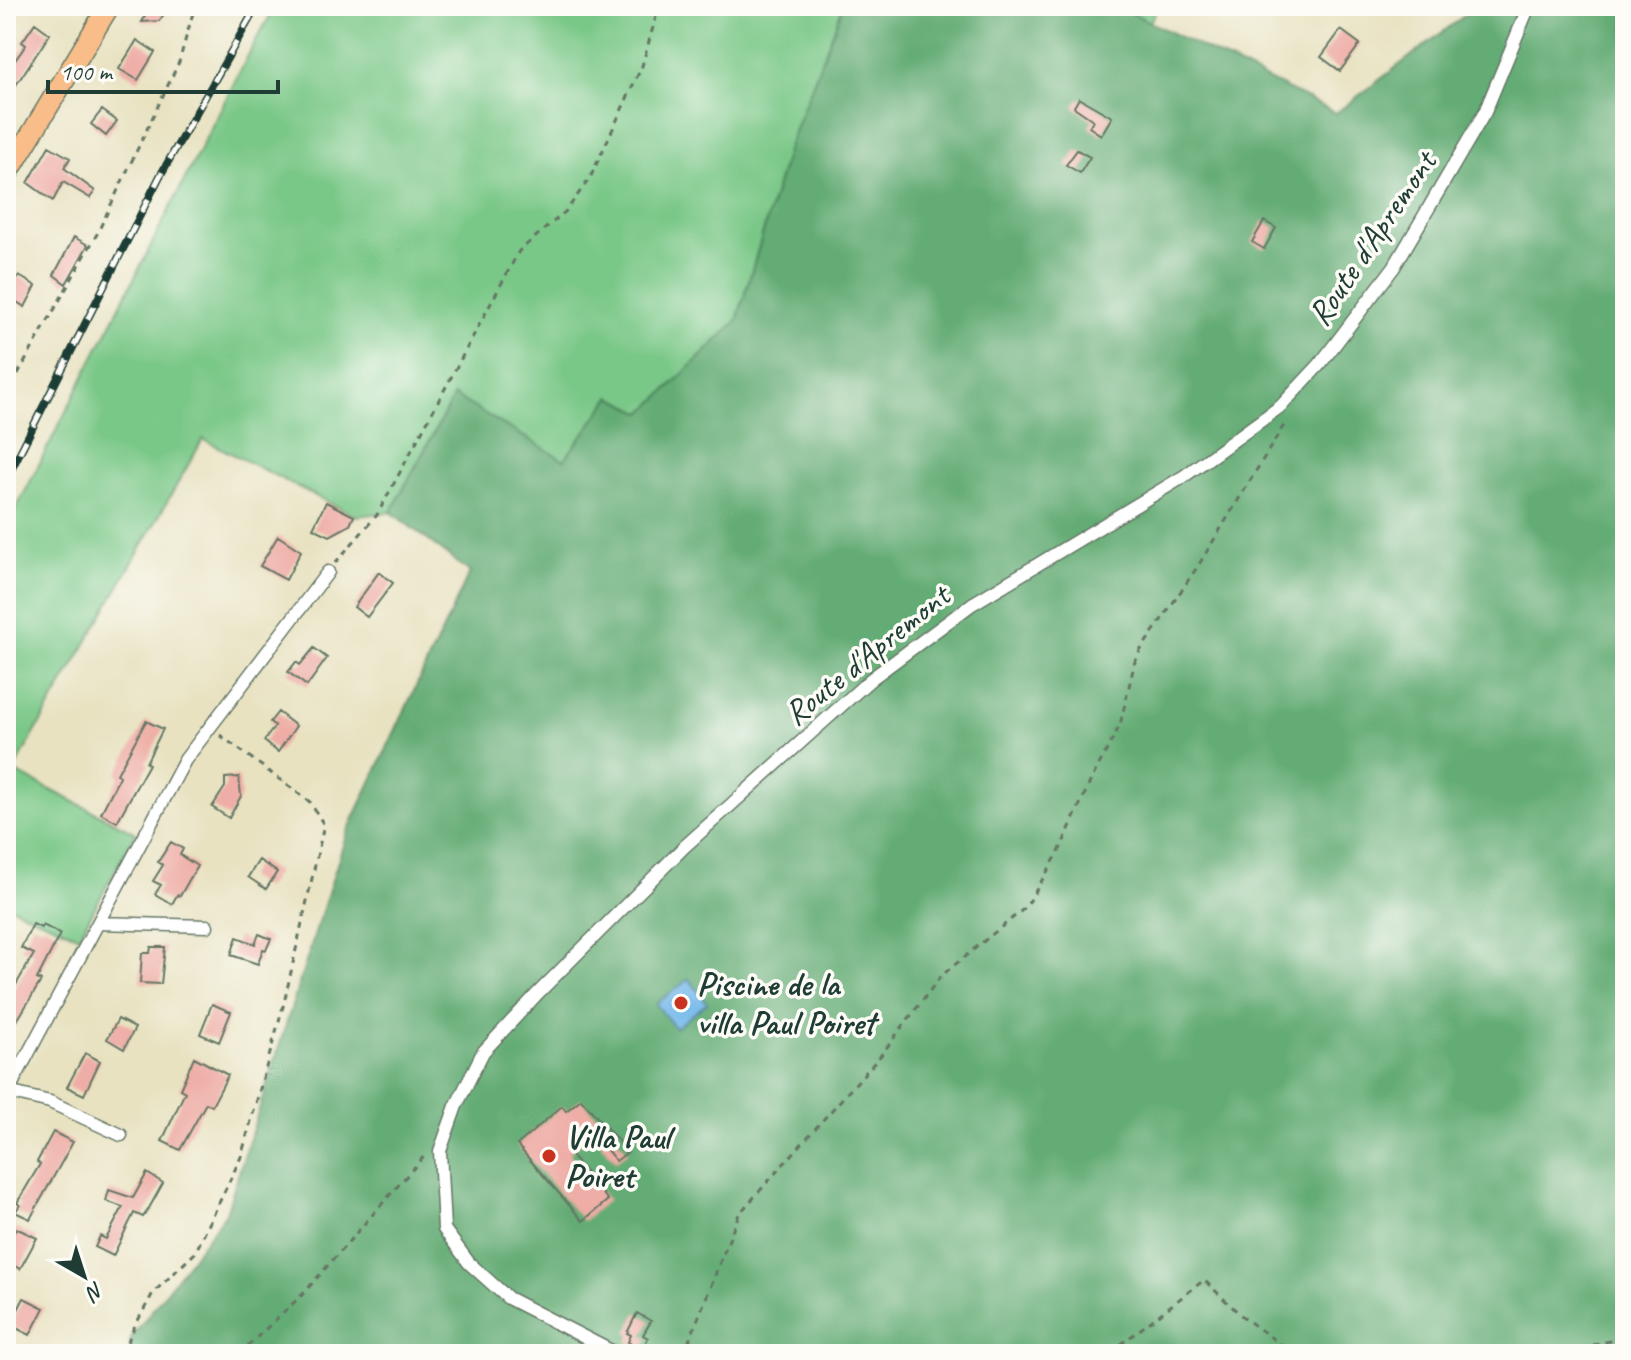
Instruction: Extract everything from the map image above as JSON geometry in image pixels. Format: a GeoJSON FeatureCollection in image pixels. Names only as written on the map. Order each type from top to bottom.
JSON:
{"type":"FeatureCollection","features":[{"type":"Feature","properties":{"kind":"main road"},"geometry":{"type":"LineString","coordinates":[[6,157],[97,6]]}},
{"type":"Feature","properties":{"kind":"main road"},"geometry":{"type":"LineString","coordinates":[[6,176],[109,6]]}},
{"type":"Feature","properties":{"kind":"street","name":"Route d'Apremont"},"geometry":{"type":"LineString","coordinates":[[617,1354],[508,1298],[469,1263],[444,1229],[440,1151],[456,1106],[483,1052],[684,847],[871,679],[972,604],[1183,477],[1281,406],[1320,364],[1394,267],[1485,112],[1529,6]]}},
{"type":"Feature","properties":{"kind":"street"},"geometry":{"type":"LineString","coordinates":[[121,1135],[50,1102],[7,1094],[185,760],[328,572]]}},
{"type":"Feature","properties":{"kind":"street"},"geometry":{"type":"LineString","coordinates":[[98,923],[207,926]]}},
{"type":"Feature","properties":{"kind":"path"},"geometry":{"type":"LineString","coordinates":[[6,395],[97,234],[179,62],[195,6]]}},
{"type":"Feature","properties":{"kind":"path"},"geometry":{"type":"LineString","coordinates":[[328,572],[377,515],[519,251],[566,211],[590,178],[642,66],[659,6]]}},
{"type":"Feature","properties":{"kind":"path"},"geometry":{"type":"LineString","coordinates":[[684,1354],[739,1214],[881,1055],[941,976],[1026,907],[1059,852],[1120,725],[1136,657],[1235,507],[1301,396],[1302,383]]}},
{"type":"Feature","properties":{"kind":"path"},"geometry":{"type":"LineString","coordinates":[[125,1354],[130,1335],[153,1293],[195,1253],[241,1157],[284,1003],[324,825],[310,802],[211,728]]}},
{"type":"Feature","properties":{"kind":"path"},"geometry":{"type":"LineString","coordinates":[[239,1354],[301,1296],[425,1155],[440,1151]]}},
{"type":"Feature","properties":{"kind":"path"},"geometry":{"type":"LineString","coordinates":[[1113,1354],[1120,1345],[1204,1280],[1243,1317],[1294,1354]]}},
{"type":"Feature","properties":{"kind":"path"},"geometry":{"type":"LineString","coordinates":[[1558,1354],[1625,1337]]}},
{"type":"Feature","properties":{"kind":"green space"},"geometry":{"type":"Polygon","coordinates":[[[276,6],[843,6],[789,145],[737,321],[643,413],[611,397],[564,461],[454,396],[391,512],[355,516],[203,439],[13,771],[136,833],[79,936],[6,905],[6,529],[276,6]]]}},
{"type":"Feature","properties":{"kind":"green space"},"geometry":{"type":"Polygon","coordinates":[[[843,6],[1117,6],[1336,113],[1477,6],[1625,6],[1625,1354],[129,1354],[131,1338],[226,1213],[347,833],[470,572],[391,512],[454,396],[564,460],[611,397],[643,413],[737,321],[789,145],[843,6]]]}},
{"type":"Feature","properties":{"kind":"green space"},"geometry":{"type":"Polygon","coordinates":[[[1117,6],[1158,6],[1150,22],[1117,6]]]}},
{"type":"Feature","properties":{"kind":"water","name":"Piscine de la villa Paul Poiret"},"geometry":{"type":"Polygon","coordinates":[[[689,979],[707,1003],[675,1028],[656,1004],[689,979]]]}},
{"type":"Feature","properties":{"kind":"building"},"geometry":{"type":"Polygon","coordinates":[[[151,6],[170,6],[159,21],[142,22],[151,6]]]}},
{"type":"Feature","properties":{"kind":"building"},"geometry":{"type":"Polygon","coordinates":[[[35,23],[50,34],[6,100],[6,73],[26,45],[22,42],[35,23]]]}},
{"type":"Feature","properties":{"kind":"building"},"geometry":{"type":"Polygon","coordinates":[[[1341,30],[1360,44],[1340,71],[1321,57],[1341,30]]]}},
{"type":"Feature","properties":{"kind":"building"},"geometry":{"type":"Polygon","coordinates":[[[137,40],[155,52],[138,80],[119,69],[137,40]]]}},
{"type":"Feature","properties":{"kind":"building"},"geometry":{"type":"Polygon","coordinates":[[[1079,98],[1112,117],[1101,135],[1089,127],[1093,120],[1074,107],[1079,98]]]}},
{"type":"Feature","properties":{"kind":"building"},"geometry":{"type":"Polygon","coordinates":[[[102,110],[117,121],[106,136],[91,124],[102,110]]]}},
{"type":"Feature","properties":{"kind":"building"},"geometry":{"type":"Polygon","coordinates":[[[49,146],[70,158],[64,168],[95,191],[90,198],[63,182],[53,201],[28,183],[49,146]]]}},
{"type":"Feature","properties":{"kind":"building"},"geometry":{"type":"Polygon","coordinates":[[[1077,150],[1090,157],[1080,173],[1066,165],[1077,150]]]}},
{"type":"Feature","properties":{"kind":"building"},"geometry":{"type":"Polygon","coordinates":[[[1264,221],[1276,228],[1264,249],[1252,242],[1264,221]]]}},
{"type":"Feature","properties":{"kind":"building"},"geometry":{"type":"Polygon","coordinates":[[[74,237],[88,245],[66,284],[54,275],[74,237]]]}},
{"type":"Feature","properties":{"kind":"building"},"geometry":{"type":"Polygon","coordinates":[[[19,276],[36,286],[25,307],[7,296],[19,276]]]}},
{"type":"Feature","properties":{"kind":"building"},"geometry":{"type":"Polygon","coordinates":[[[326,502],[354,516],[350,525],[330,536],[313,528],[326,502]]]}},
{"type":"Feature","properties":{"kind":"building"},"geometry":{"type":"Polygon","coordinates":[[[278,536],[301,551],[286,580],[260,566],[278,536]]]}},
{"type":"Feature","properties":{"kind":"building"},"geometry":{"type":"Polygon","coordinates":[[[379,572],[393,583],[367,617],[354,607],[379,572]]]}},
{"type":"Feature","properties":{"kind":"building"},"geometry":{"type":"Polygon","coordinates":[[[314,648],[327,658],[307,686],[288,672],[296,662],[300,665],[314,648]]]}},
{"type":"Feature","properties":{"kind":"building"},"geometry":{"type":"Polygon","coordinates":[[[278,712],[296,726],[278,752],[264,741],[275,726],[270,722],[278,712]]]}},
{"type":"Feature","properties":{"kind":"building"},"geometry":{"type":"Polygon","coordinates":[[[146,721],[163,729],[146,763],[149,764],[117,822],[101,813],[120,776],[117,774],[146,721]]]}},
{"type":"Feature","properties":{"kind":"building"},"geometry":{"type":"Polygon","coordinates":[[[239,777],[241,796],[229,818],[212,807],[225,787],[225,778],[239,777]]]}},
{"type":"Feature","properties":{"kind":"building"},"geometry":{"type":"Polygon","coordinates":[[[171,842],[183,849],[180,855],[197,866],[172,904],[155,894],[161,885],[153,881],[163,865],[158,862],[171,842]]]}},
{"type":"Feature","properties":{"kind":"building"},"geometry":{"type":"Polygon","coordinates":[[[259,860],[277,872],[266,889],[248,877],[259,860]]]}},
{"type":"Feature","properties":{"kind":"building"},"geometry":{"type":"Polygon","coordinates":[[[33,924],[41,928],[43,925],[60,934],[37,979],[41,981],[6,1039],[6,1002],[34,954],[21,948],[33,924]]]}},
{"type":"Feature","properties":{"kind":"building"},"geometry":{"type":"Polygon","coordinates":[[[259,934],[271,939],[266,950],[263,949],[258,964],[231,955],[237,937],[255,944],[259,934]]]}},
{"type":"Feature","properties":{"kind":"building"},"geometry":{"type":"Polygon","coordinates":[[[151,947],[165,947],[161,984],[140,983],[142,953],[150,953],[151,947]]]}},
{"type":"Feature","properties":{"kind":"building"},"geometry":{"type":"Polygon","coordinates":[[[212,1004],[231,1012],[219,1042],[200,1034],[212,1004]]]}},
{"type":"Feature","properties":{"kind":"building"},"geometry":{"type":"Polygon","coordinates":[[[118,1019],[135,1028],[124,1049],[107,1039],[118,1019]]]}},
{"type":"Feature","properties":{"kind":"building"},"geometry":{"type":"Polygon","coordinates":[[[85,1053],[100,1061],[84,1095],[67,1087],[85,1053]]]}},
{"type":"Feature","properties":{"kind":"building"},"geometry":{"type":"Polygon","coordinates":[[[194,1057],[228,1075],[212,1106],[206,1103],[180,1150],[162,1141],[185,1092],[180,1089],[194,1057]]]}},
{"type":"Feature","properties":{"kind":"building","name":"Villa Paul Poiret"},"geometry":{"type":"Polygon","coordinates":[[[581,1099],[628,1152],[616,1161],[592,1133],[569,1153],[608,1200],[583,1221],[517,1145],[562,1106],[566,1111],[581,1099]]]}},
{"type":"Feature","properties":{"kind":"building"},"geometry":{"type":"Polygon","coordinates":[[[53,1132],[73,1142],[30,1219],[15,1212],[20,1205],[17,1203],[40,1164],[37,1162],[53,1132]]]}},
{"type":"Feature","properties":{"kind":"building"},"geometry":{"type":"Polygon","coordinates":[[[147,1173],[163,1183],[148,1210],[143,1217],[134,1213],[113,1256],[95,1247],[100,1236],[106,1239],[123,1207],[106,1201],[109,1190],[133,1198],[147,1173]]]}},
{"type":"Feature","properties":{"kind":"building"},"geometry":{"type":"Polygon","coordinates":[[[16,1228],[37,1238],[20,1269],[6,1261],[6,1248],[16,1228]]]}},
{"type":"Feature","properties":{"kind":"building"},"geometry":{"type":"Polygon","coordinates":[[[24,1298],[44,1308],[30,1335],[10,1325],[24,1298]]]}},
{"type":"Feature","properties":{"kind":"building"},"geometry":{"type":"Polygon","coordinates":[[[637,1313],[651,1321],[643,1335],[648,1338],[642,1350],[628,1342],[631,1335],[627,1333],[637,1313]]]}},
{"type":"Feature","properties":{"kind":"railway"},"geometry":{"type":"LineString","coordinates":[[6,480],[160,176],[257,6]]}},
{"type":"Feature","properties":{"kind":"place","name":"Piscine de la villa Paul Poiret"},"geometry":{"type":"Point","coordinates":[681,1003]}},
{"type":"Feature","properties":{"kind":"place","name":"Villa Paul Poiret"},"geometry":{"type":"Point","coordinates":[549,1156]}}]}
